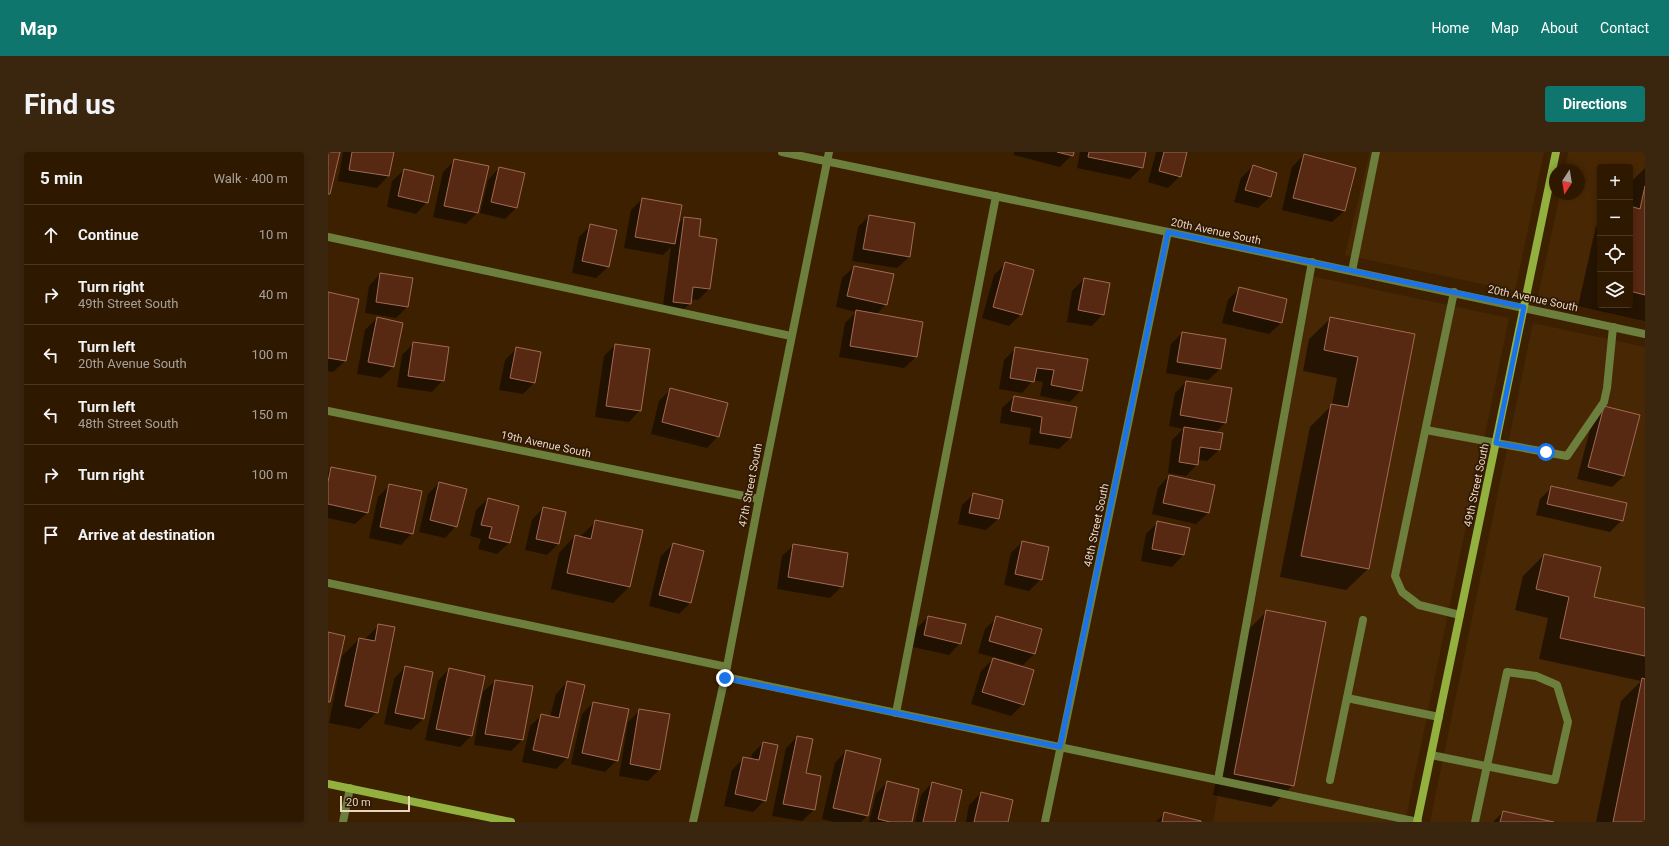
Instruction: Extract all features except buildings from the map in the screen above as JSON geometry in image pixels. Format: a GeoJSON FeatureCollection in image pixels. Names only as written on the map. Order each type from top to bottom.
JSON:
{"type":"FeatureCollection","features":[{"type":"Feature","properties":{"kind":"main road","name":"49th Street South"},"geometry":{"type":"LineString","coordinates":[[1417,822],[1556,152]]}},
{"type":"Feature","properties":{"kind":"main road"},"geometry":{"type":"LineString","coordinates":[[328,784],[511,822]]}},
{"type":"Feature","properties":{"kind":"street","name":"20th Avenue South"},"geometry":{"type":"LineString","coordinates":[[782,152],[1312,262],[1645,334]]}},
{"type":"Feature","properties":{"kind":"street","name":"47th Street South"},"geometry":{"type":"LineString","coordinates":[[693,822],[725,678],[791,336],[829,152]]}},
{"type":"Feature","properties":{"kind":"street"},"geometry":{"type":"LineString","coordinates":[[1352,271],[1376,152]]}},
{"type":"Feature","properties":{"kind":"street"},"geometry":{"type":"LineString","coordinates":[[896,713],[996,196]]}},
{"type":"Feature","properties":{"kind":"street","name":"48th Street South"},"geometry":{"type":"LineString","coordinates":[[1045,822],[1168,232]]}},
{"type":"Feature","properties":{"kind":"street"},"geometry":{"type":"LineString","coordinates":[[328,237],[791,336]]}},
{"type":"Feature","properties":{"kind":"street"},"geometry":{"type":"LineString","coordinates":[[1218,780],[1312,262]]}},
{"type":"Feature","properties":{"kind":"street"},"geometry":{"type":"LineString","coordinates":[[1454,292],[1396,576],[1402,592],[1419,605],[1460,615]]}},
{"type":"Feature","properties":{"kind":"street"},"geometry":{"type":"LineString","coordinates":[[1426,430],[1567,456],[1604,402],[1607,388],[1613,327]]}},
{"type":"Feature","properties":{"kind":"street","name":"19th Avenue South"},"geometry":{"type":"LineString","coordinates":[[328,410],[759,499]]}},
{"type":"Feature","properties":{"kind":"street"},"geometry":{"type":"LineString","coordinates":[[328,583],[727,667]]}},
{"type":"Feature","properties":{"kind":"street"},"geometry":{"type":"LineString","coordinates":[[1330,780],[1363,620]]}},
{"type":"Feature","properties":{"kind":"street"},"geometry":{"type":"LineString","coordinates":[[1431,755],[1487,766],[1555,780],[1568,722],[1556,684],[1536,676],[1507,672],[1487,766],[1475,822]]}},
{"type":"Feature","properties":{"kind":"street"},"geometry":{"type":"LineString","coordinates":[[725,678],[1417,822]]}},
{"type":"Feature","properties":{"kind":"street"},"geometry":{"type":"LineString","coordinates":[[1347,698],[1439,717]]}},
{"type":"Feature","properties":{"kind":"street"},"geometry":{"type":"LineString","coordinates":[[343,822],[350,788]]}},
{"type":"Feature","properties":{"kind":"shaded area"},"geometry":{"type":"Polygon","coordinates":[[[1370,152],[1544,152],[1515,291],[1345,255],[1370,152]]]}},
{"type":"Feature","properties":{"kind":"shaded area"},"geometry":{"type":"Polygon","coordinates":[[[1568,152],[1645,152],[1645,320],[1538,296],[1559,200],[1585,200],[1585,164],[1566,164],[1568,152]]]}},
{"type":"Feature","properties":{"kind":"shaded area"},"geometry":{"type":"Polygon","coordinates":[[[1311,276],[1509,318],[1405,822],[1213,822],[1311,276]]]}},
{"type":"Feature","properties":{"kind":"shaded area"},"geometry":{"type":"Polygon","coordinates":[[[1533,323],[1645,347],[1645,822],[1430,822],[1533,323]]]}},
{"type":"Feature","properties":{"kind":"route"},"geometry":{"type":"LineString","coordinates":[[725,678],[1060,747],[1168,232],[1524,307],[1496,443],[1546,452]]}}]}
